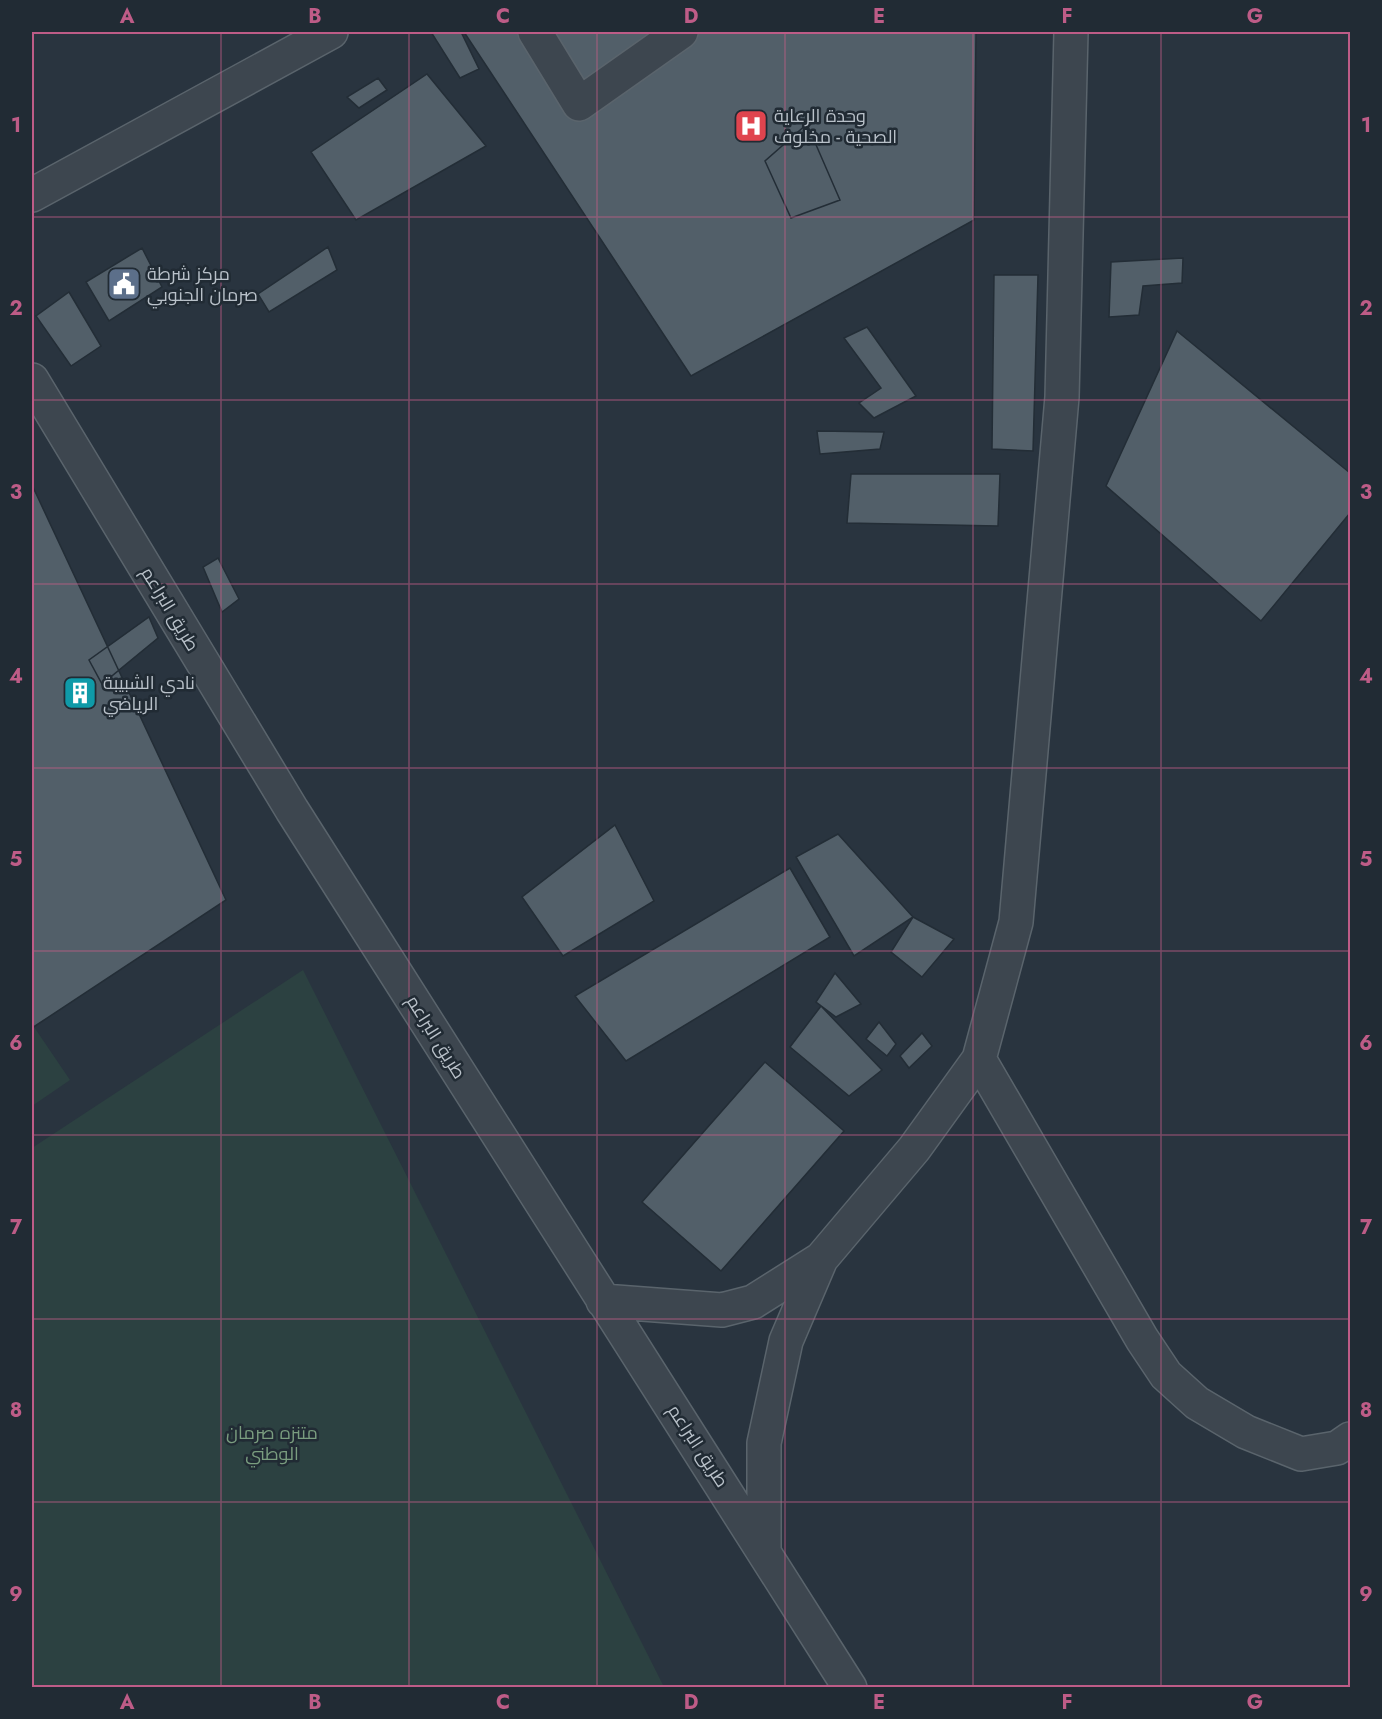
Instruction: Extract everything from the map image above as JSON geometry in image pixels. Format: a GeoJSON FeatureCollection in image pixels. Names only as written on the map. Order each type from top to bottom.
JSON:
{"type":"FeatureCollection","features":[{"type":"Feature","properties":{"kind":"street"},"geometry":{"type":"LineString","coordinates":[[32,173],[283,32]]}},
{"type":"Feature","properties":{"kind":"street"},"geometry":{"type":"LineString","coordinates":[[32,195],[331,32]]}},
{"type":"Feature","properties":{"kind":"street"},"geometry":{"type":"LineString","coordinates":[[535,32],[579,104],[681,32]]}},
{"type":"Feature","properties":{"kind":"street"},"geometry":{"type":"LineString","coordinates":[[764,1549],[764,1443],[786,1341],[821,1259],[914,1149],[979,1059],[1017,922],[1062,397],[1071,32]]}},
{"type":"Feature","properties":{"kind":"street","name":"طريق البراعم"},"geometry":{"type":"LineString","coordinates":[[32,380],[292,810],[603,1301],[764,1549],[850,1688]]}},
{"type":"Feature","properties":{"kind":"street"},"geometry":{"type":"LineString","coordinates":[[979,1059],[1142,1339],[1166,1375],[1197,1402],[1246,1432],[1301,1454],[1346,1447]]}},
{"type":"Feature","properties":{"kind":"street"},"geometry":{"type":"LineString","coordinates":[[603,1301],[722,1310],[753,1302],[821,1259]]}},
{"type":"Feature","properties":{"kind":"green space","name":"متنزه صرمان الوطني"},"geometry":{"type":"Polygon","coordinates":[[[303,970],[664,1687],[32,1687],[32,1148],[303,970]]]}},
{"type":"Feature","properties":{"kind":"green space"},"geometry":{"type":"Polygon","coordinates":[[[32,1024],[70,1080],[32,1106],[32,1024]]]}},
{"type":"Feature","properties":{"kind":"building"},"geometry":{"type":"Polygon","coordinates":[[[431,32],[461,32],[479,69],[460,78],[431,32]]]}},
{"type":"Feature","properties":{"kind":"building","name":"وحدة الرعاية الصحية - مخلوف"},"geometry":{"type":"Polygon","coordinates":[[[464,32],[976,32],[974,220],[691,376],[464,32]]]}},
{"type":"Feature","properties":{"kind":"building"},"geometry":{"type":"Polygon","coordinates":[[[427,74],[486,146],[356,220],[311,152],[427,74]]]}},
{"type":"Feature","properties":{"kind":"building"},"geometry":{"type":"Polygon","coordinates":[[[378,78],[387,90],[359,108],[347,97],[378,78]]]}},
{"type":"Feature","properties":{"kind":"building"},"geometry":{"type":"Polygon","coordinates":[[[807,124],[840,200],[791,218],[765,161],[807,124]]]}},
{"type":"Feature","properties":{"kind":"building"},"geometry":{"type":"Polygon","coordinates":[[[328,247],[337,270],[269,312],[258,294],[328,247]]]}},
{"type":"Feature","properties":{"kind":"building","name":"مركز شرطة صرمان الجنوبي"},"geometry":{"type":"Polygon","coordinates":[[[142,248],[162,287],[109,321],[86,282],[142,248]]]}},
{"type":"Feature","properties":{"kind":"building"},"geometry":{"type":"Polygon","coordinates":[[[1183,258],[1182,283],[1143,286],[1139,315],[1109,317],[1111,262],[1183,258]]]}},
{"type":"Feature","properties":{"kind":"building"},"geometry":{"type":"Polygon","coordinates":[[[994,275],[1038,275],[1033,451],[992,449],[994,275]]]}},
{"type":"Feature","properties":{"kind":"building"},"geometry":{"type":"Polygon","coordinates":[[[69,292],[101,346],[71,366],[36,316],[69,292]]]}},
{"type":"Feature","properties":{"kind":"building"},"geometry":{"type":"Polygon","coordinates":[[[867,327],[916,396],[874,418],[859,403],[881,388],[844,338],[867,327]]]}},
{"type":"Feature","properties":{"kind":"building"},"geometry":{"type":"Polygon","coordinates":[[[1177,331],[1350,473],[1350,513],[1261,621],[1106,486],[1177,331]]]}},
{"type":"Feature","properties":{"kind":"building"},"geometry":{"type":"Polygon","coordinates":[[[817,431],[884,432],[880,449],[820,454],[817,431]]]}},
{"type":"Feature","properties":{"kind":"building"},"geometry":{"type":"Polygon","coordinates":[[[851,474],[1000,474],[998,526],[847,523],[851,474]]]}},
{"type":"Feature","properties":{"kind":"building","name":"نادي الشبيبة الرياضي"},"geometry":{"type":"Polygon","coordinates":[[[32,485],[226,900],[32,1028],[32,485]]]}},
{"type":"Feature","properties":{"kind":"building"},"geometry":{"type":"Polygon","coordinates":[[[218,558],[239,599],[222,612],[203,567],[218,558]]]}},
{"type":"Feature","properties":{"kind":"building"},"geometry":{"type":"Polygon","coordinates":[[[149,617],[158,638],[102,684],[89,660],[149,617]]]}},
{"type":"Feature","properties":{"kind":"building"},"geometry":{"type":"Polygon","coordinates":[[[615,825],[654,901],[563,956],[522,897],[615,825]]]}},
{"type":"Feature","properties":{"kind":"building"},"geometry":{"type":"Polygon","coordinates":[[[838,834],[913,917],[854,956],[796,857],[838,834]]]}},
{"type":"Feature","properties":{"kind":"building"},"geometry":{"type":"Polygon","coordinates":[[[790,868],[830,937],[626,1061],[575,996],[790,868]]]}},
{"type":"Feature","properties":{"kind":"building"},"geometry":{"type":"Polygon","coordinates":[[[913,917],[954,939],[922,977],[891,952],[913,917]]]}},
{"type":"Feature","properties":{"kind":"building"},"geometry":{"type":"Polygon","coordinates":[[[835,973],[861,1004],[836,1017],[816,1002],[835,973]]]}},
{"type":"Feature","properties":{"kind":"building"},"geometry":{"type":"Polygon","coordinates":[[[821,1006],[882,1070],[849,1096],[790,1047],[821,1006]]]}},
{"type":"Feature","properties":{"kind":"building"},"geometry":{"type":"Polygon","coordinates":[[[879,1022],[896,1044],[887,1056],[866,1039],[879,1022]]]}},
{"type":"Feature","properties":{"kind":"building"},"geometry":{"type":"Polygon","coordinates":[[[922,1033],[932,1046],[909,1068],[900,1056],[922,1033]]]}},
{"type":"Feature","properties":{"kind":"building"},"geometry":{"type":"Polygon","coordinates":[[[765,1062],[844,1131],[721,1271],[642,1202],[765,1062]]]}},
{"type":"Feature","properties":{"kind":"place","name":"وحدة الرعاية الصحية - مخلوف"},"geometry":{"type":"Point","coordinates":[751,126]}},
{"type":"Feature","properties":{"kind":"place","name":"مركز شرطة صرمان الجنوبي"},"geometry":{"type":"Point","coordinates":[124,284]}},
{"type":"Feature","properties":{"kind":"place","name":"نادي الشبيبة الرياضي"},"geometry":{"type":"Point","coordinates":[80,693]}}]}
